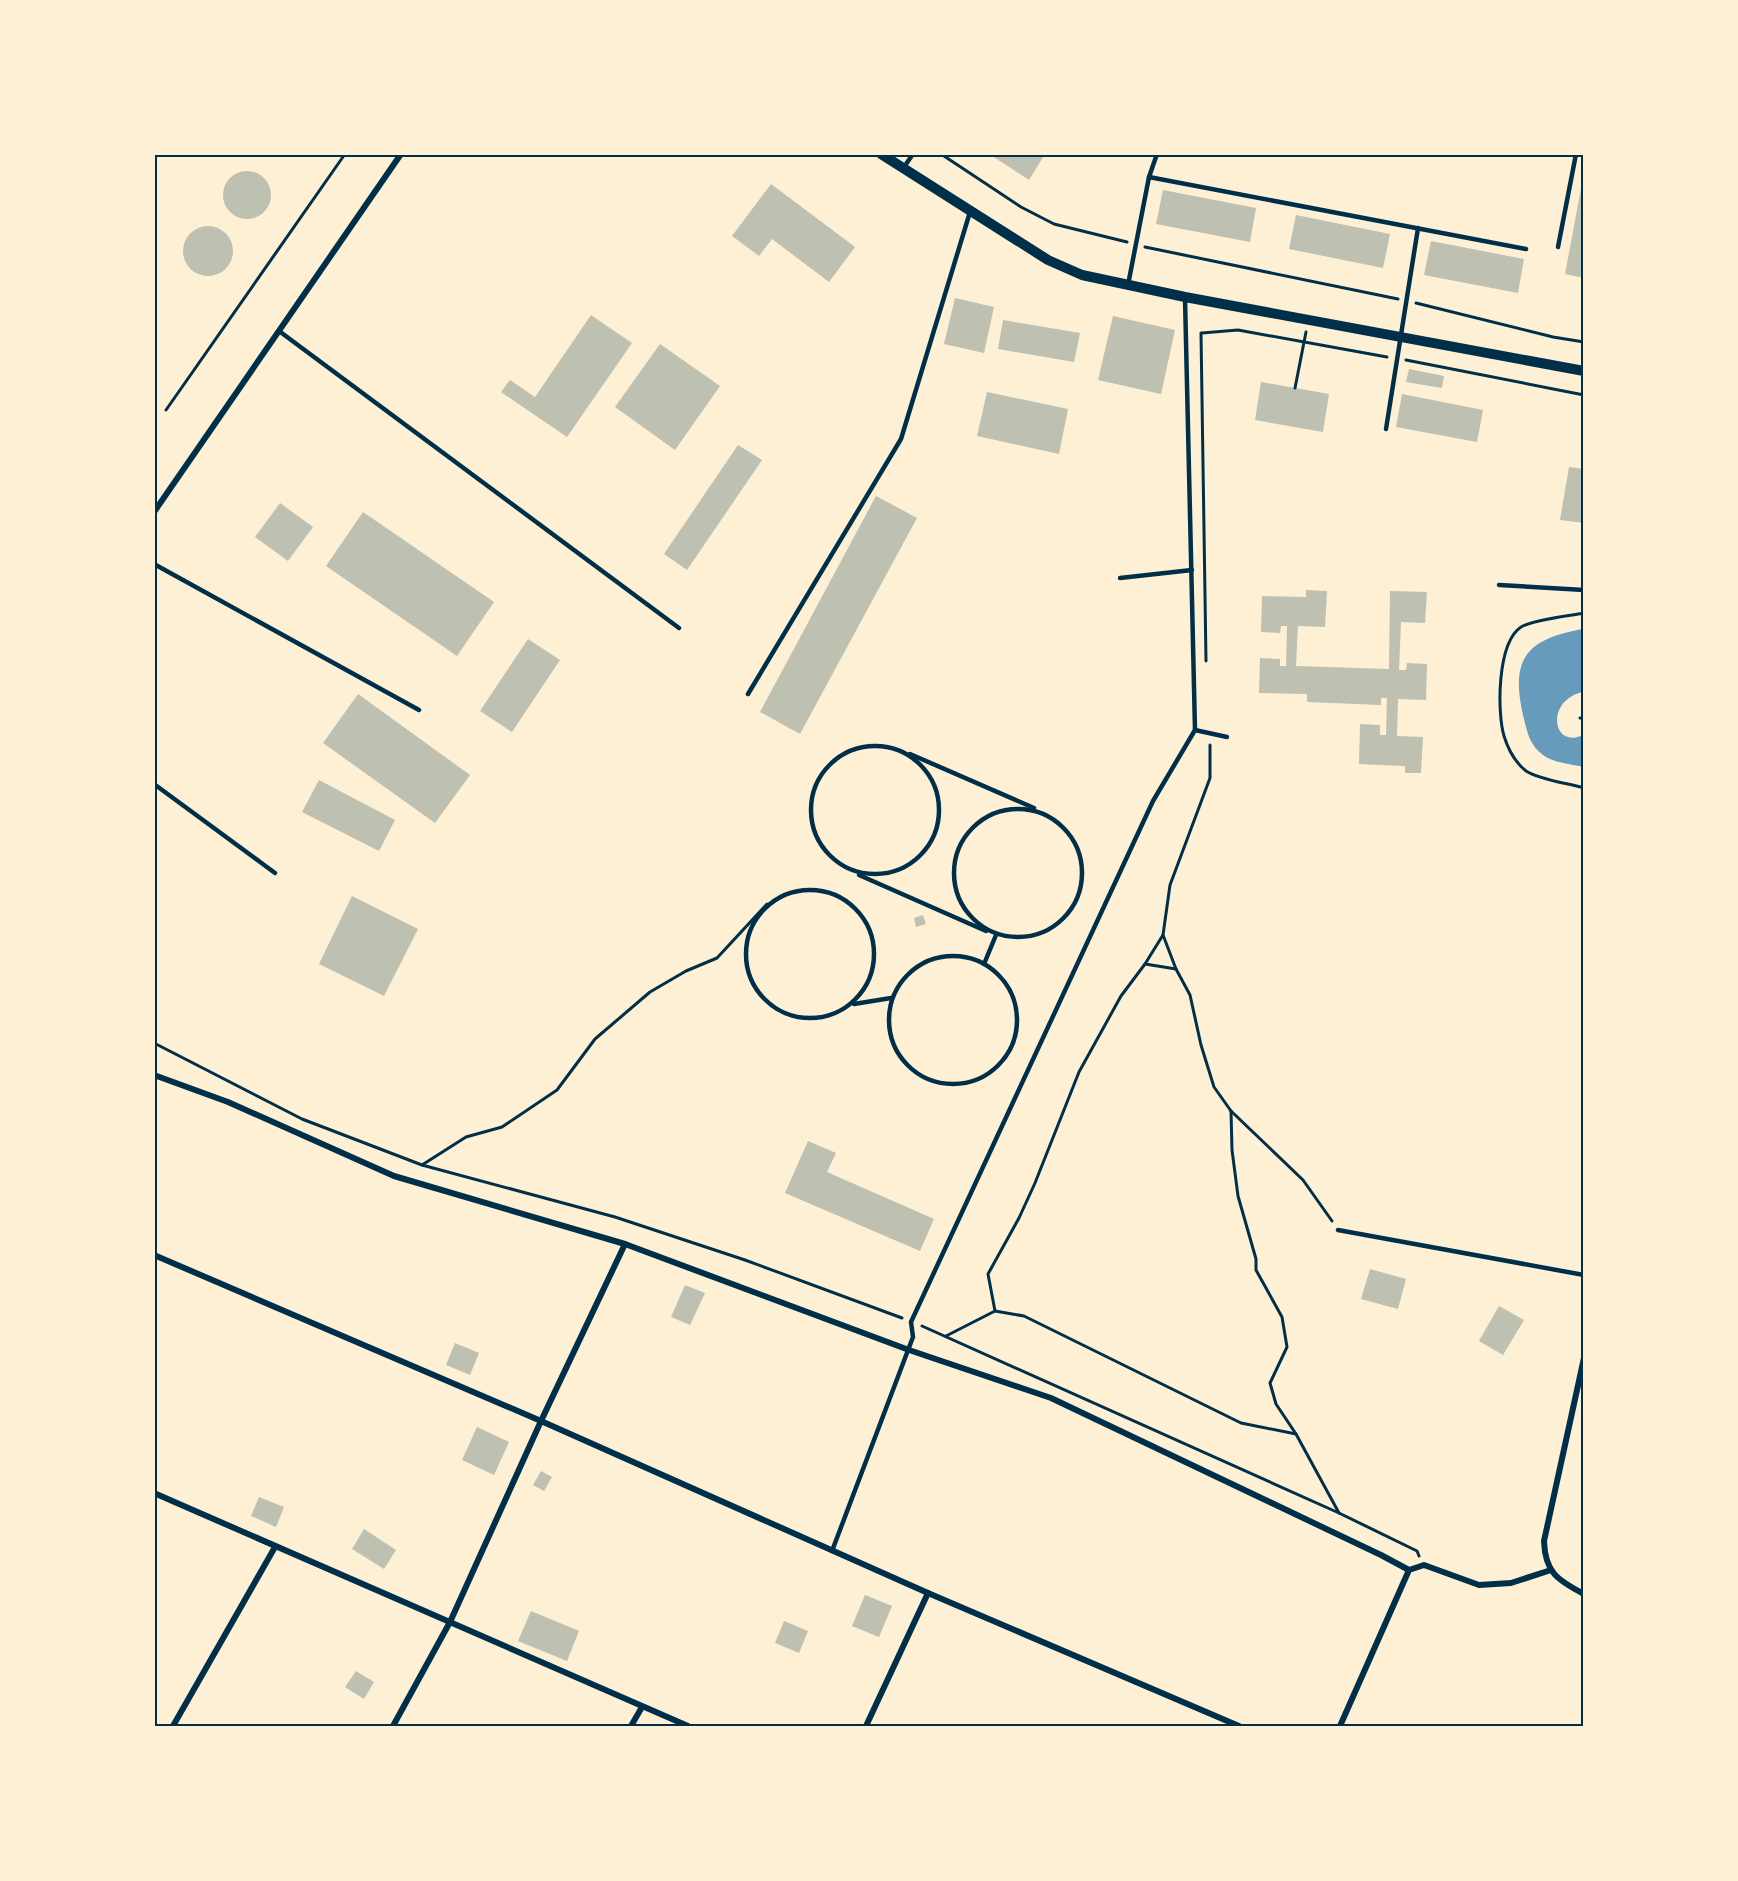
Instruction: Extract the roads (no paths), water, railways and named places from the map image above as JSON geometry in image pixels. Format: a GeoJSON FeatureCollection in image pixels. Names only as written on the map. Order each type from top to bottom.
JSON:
{"type":"FeatureCollection","features":[{"type":"Feature","properties":{"kind":"street"},"geometry":{"type":"LineString","coordinates":[[154,512],[401,154]]}},
{"type":"Feature","properties":{"kind":"street"},"geometry":{"type":"LineString","coordinates":[[881,154],[970,212],[1062,267],[1082,275],[1185,297],[1584,371]]}},
{"type":"Feature","properties":{"kind":"street"},"geometry":{"type":"LineString","coordinates":[[154,1075],[228,1102],[394,1176],[625,1244],[909,1350],[1051,1398],[1409,1570],[1424,1565],[1479,1585],[1511,1583],[1551,1570]]}},
{"type":"Feature","properties":{"kind":"street"},"geometry":{"type":"LineString","coordinates":[[393,1726],[450,1622],[541,1421],[625,1244]]}},
{"type":"Feature","properties":{"kind":"street"},"geometry":{"type":"LineString","coordinates":[[154,1256],[541,1421],[928,1593],[1239,1726]]}},
{"type":"Feature","properties":{"kind":"street"},"geometry":{"type":"LineString","coordinates":[[1584,1358],[1544,1541],[1545,1556],[1551,1570],[1562,1583],[1584,1594]]}},
{"type":"Feature","properties":{"kind":"street"},"geometry":{"type":"LineString","coordinates":[[154,1493],[688,1726]]}},
{"type":"Feature","properties":{"kind":"street"},"geometry":{"type":"LineString","coordinates":[[174,1726],[275,1547]]}},
{"type":"Feature","properties":{"kind":"street"},"geometry":{"type":"LineString","coordinates":[[1340,1726],[1409,1570]]}},
{"type":"Feature","properties":{"kind":"street"},"geometry":{"type":"LineString","coordinates":[[866,1726],[928,1593]]}},
{"type":"Feature","properties":{"kind":"street"},"geometry":{"type":"LineString","coordinates":[[632,1726],[642,1707]]}},
{"type":"Feature","properties":{"kind":"lane"},"geometry":{"type":"LineString","coordinates":[[903,169],[913,154]]}},
{"type":"Feature","properties":{"kind":"lane"},"geometry":{"type":"LineString","coordinates":[[1128,285],[1149,177],[1157,154]]}},
{"type":"Feature","properties":{"kind":"lane"},"geometry":{"type":"LineString","coordinates":[[1558,248],[1576,154]]}},
{"type":"Feature","properties":{"kind":"lane"},"geometry":{"type":"LineString","coordinates":[[1149,177],[1526,249]]}},
{"type":"Feature","properties":{"kind":"lane"},"geometry":{"type":"LineString","coordinates":[[748,694],[901,439],[970,212]]}},
{"type":"Feature","properties":{"kind":"lane"},"geometry":{"type":"LineString","coordinates":[[1386,429],[1418,228]]}},
{"type":"Feature","properties":{"kind":"lane"},"geometry":{"type":"LineString","coordinates":[[832,1551],[909,1350],[913,1337],[912,1322],[1153,801],[1195,730],[1185,297]]}},
{"type":"Feature","properties":{"kind":"lane"},"geometry":{"type":"LineString","coordinates":[[279,331],[679,628]]}},
{"type":"Feature","properties":{"kind":"lane"},"geometry":{"type":"LineString","coordinates":[[154,564],[419,710]]}},
{"type":"Feature","properties":{"kind":"lane"},"geometry":{"type":"LineString","coordinates":[[1120,578],[1192,570]]}},
{"type":"Feature","properties":{"kind":"lane"},"geometry":{"type":"LineString","coordinates":[[1499,585],[1584,590]]}},
{"type":"Feature","properties":{"kind":"lane"},"geometry":{"type":"LineString","coordinates":[[1195,730],[1227,737]]}},
{"type":"Feature","properties":{"kind":"lane"},"geometry":{"type":"LineString","coordinates":[[862,746],[896,748],[1039,811],[1068,830],[1083,860],[1080,894],[1061,922],[1031,938],[997,936],[854,873],[825,854],[810,823],[812,789],[831,761],[862,746]]}},
{"type":"Feature","properties":{"kind":"lane"},"geometry":{"type":"LineString","coordinates":[[854,873],[888,875],[918,860],[937,832],[940,798],[935,787],[925,767],[896,748]]}},
{"type":"Feature","properties":{"kind":"lane"},"geometry":{"type":"LineString","coordinates":[[154,784],[276,873]]}},
{"type":"Feature","properties":{"kind":"lane"},"geometry":{"type":"LineString","coordinates":[[997,936],[968,917],[953,886],[956,852],[975,824],[1005,808],[1039,811]]}},
{"type":"Feature","properties":{"kind":"lane"},"geometry":{"type":"LineString","coordinates":[[854,1004],[873,975],[875,941],[860,911],[832,892],[798,890],[767,904],[748,933],[747,944],[746,967],[761,998],[789,1017],[823,1019],[854,1004],[891,998]]}},
{"type":"Feature","properties":{"kind":"lane"},"geometry":{"type":"LineString","coordinates":[[984,964],[997,936]]}},
{"type":"Feature","properties":{"kind":"lane"},"geometry":{"type":"LineString","coordinates":[[940,955],[975,957],[1003,976],[1018,1007],[1016,1041],[997,1069],[966,1084],[932,1082],[904,1063],[888,1032],[891,998],[910,970],[940,955]]}},
{"type":"Feature","properties":{"kind":"lane"},"geometry":{"type":"LineString","coordinates":[[1338,1230],[1584,1275]]}},
{"type":"Feature","properties":{"kind":"water"},"geometry":{"type":"Polygon","coordinates":[[[1583,629],[1583,692],[1571,697],[1563,704],[1558,713],[1557,722],[1559,730],[1565,736],[1573,738],[1583,735],[1583,767],[1552,760],[1535,747],[1529,737],[1523,715],[1519,679],[1527,654],[1536,646],[1564,633],[1583,629]]]}}]}
